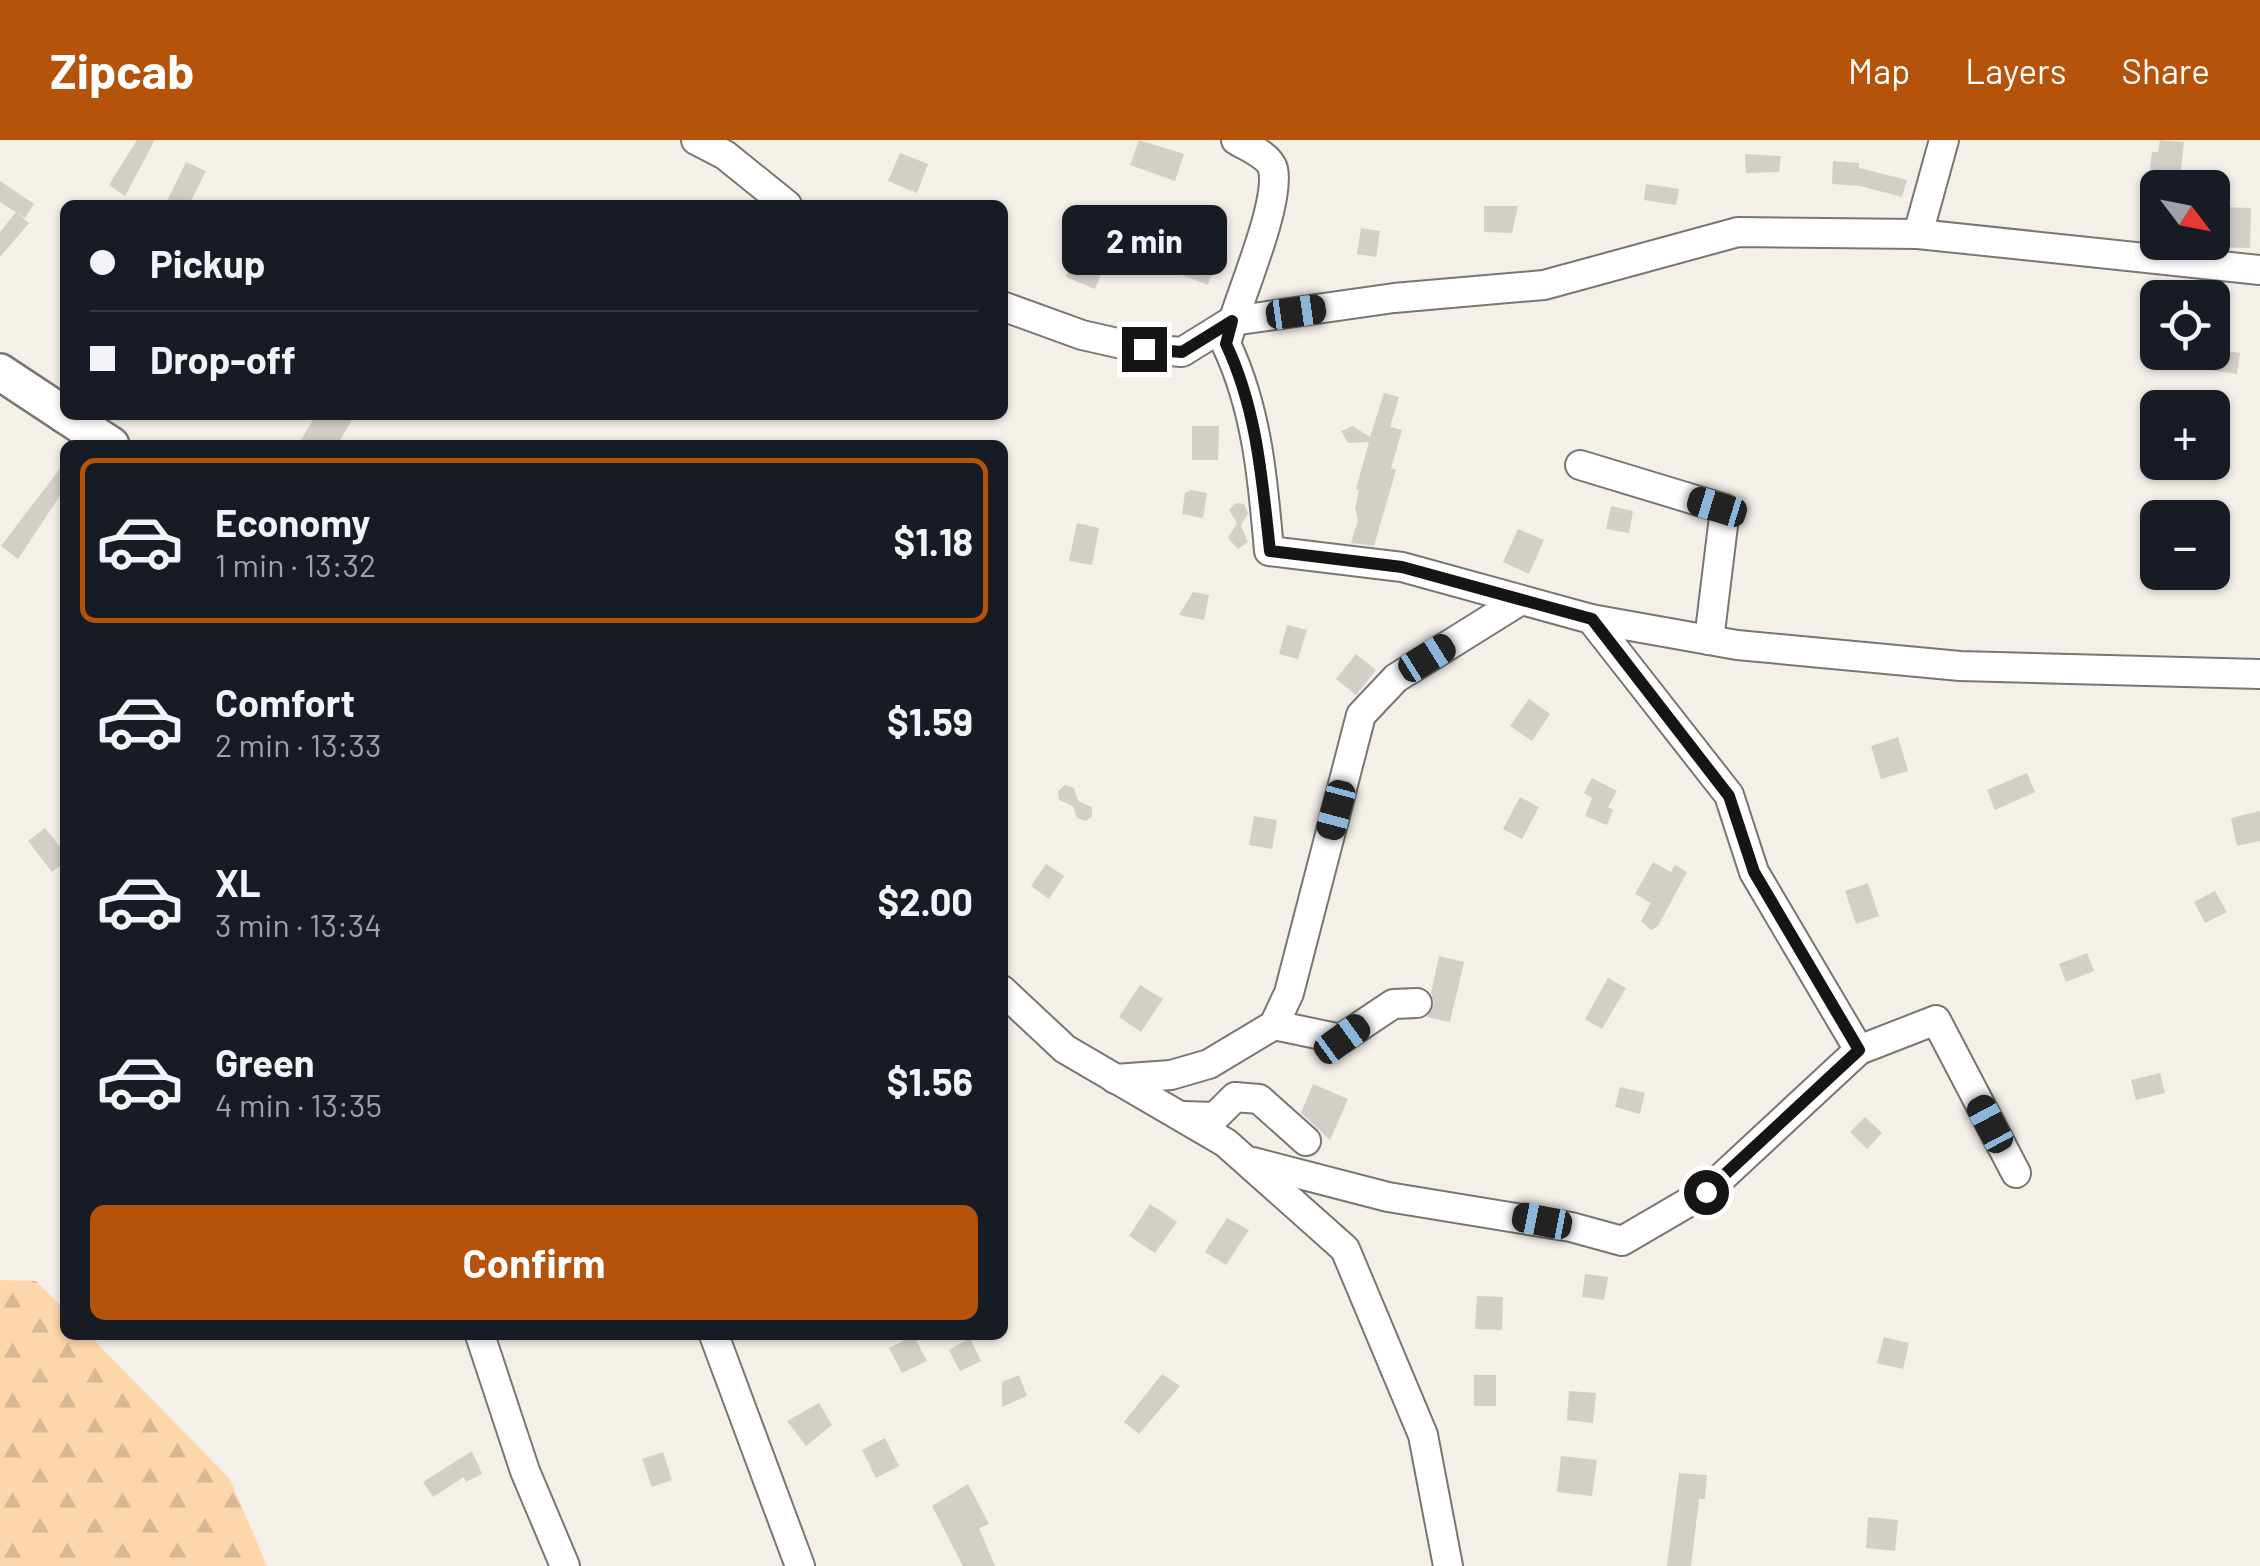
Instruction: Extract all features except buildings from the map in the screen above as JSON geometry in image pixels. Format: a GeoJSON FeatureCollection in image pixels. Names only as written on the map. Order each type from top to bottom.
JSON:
{"type":"FeatureCollection","features":[{"type":"Feature","properties":{"kind":"main road"},"geometry":{"type":"LineString","coordinates":[[0,372],[60,412]]}},
{"type":"Feature","properties":{"kind":"main road"},"geometry":{"type":"LineString","coordinates":[[73,420],[103,440]]}},
{"type":"Feature","properties":{"kind":"street"},"geometry":{"type":"LineString","coordinates":[[696,140],[726,155],[781,200]]}},
{"type":"Feature","properties":{"kind":"street"},"geometry":{"type":"LineString","coordinates":[[1236,140],[1266,159],[1273,170],[1269,211],[1226,344],[1242,376],[1261,463],[1270,551],[1402,567],[1592,619],[1710,640],[1960,666],[2260,674]]}},
{"type":"Feature","properties":{"kind":"street"},"geometry":{"type":"LineString","coordinates":[[1918,234],[1944,140]]}},
{"type":"Feature","properties":{"kind":"street"},"geometry":{"type":"LineString","coordinates":[[1008,308],[1082,335],[1144,349],[1182,352],[1232,321],[1394,298],[1544,285],[1738,232],[1918,234],[2260,270]]}},
{"type":"Feature","properties":{"kind":"street"},"geometry":{"type":"LineString","coordinates":[[1580,465],[1725,510],[1710,640]]}},
{"type":"Feature","properties":{"kind":"street"},"geometry":{"type":"LineString","coordinates":[[1114,1079],[1172,1075],[1209,1064],[1274,1025],[1289,993],[1362,715],[1396,678],[1520,600]]}},
{"type":"Feature","properties":{"kind":"street"},"geometry":{"type":"LineString","coordinates":[[1592,619],[1729,796],[1754,872],[1859,1050]]}},
{"type":"Feature","properties":{"kind":"street"},"geometry":{"type":"LineString","coordinates":[[1008,996],[1046,1035],[1248,1161],[1345,1249],[1423,1435],[1448,1566]]}},
{"type":"Feature","properties":{"kind":"street"},"geometry":{"type":"LineString","coordinates":[[1274,1025],[1342,1039],[1393,1004],[1417,1003]]}},
{"type":"Feature","properties":{"kind":"street"},"geometry":{"type":"LineString","coordinates":[[1248,1161],[1388,1197],[1536,1220],[1622,1241],[1706,1192],[1859,1050],[1936,1020],[2016,1172]]}},
{"type":"Feature","properties":{"kind":"street"},"geometry":{"type":"LineString","coordinates":[[1180,1116],[1215,1118],[1235,1097],[1258,1099],[1306,1140]]}},
{"type":"Feature","properties":{"kind":"street"},"geometry":{"type":"LineString","coordinates":[[482,1340],[525,1470],[565,1566]]}},
{"type":"Feature","properties":{"kind":"street"},"geometry":{"type":"LineString","coordinates":[[716,1340],[800,1566]]}},
{"type":"Feature","properties":{"kind":"green space"},"geometry":{"type":"Polygon","coordinates":[[[0,1280],[36,1281],[60,1305],[60,1340],[94,1340],[230,1479],[267,1566],[0,1566],[0,1280]]]}},
{"type":"Feature","properties":{"kind":"route"},"geometry":{"type":"LineString","coordinates":[[1144,349],[1182,352],[1232,321],[1226,344],[1242,376],[1261,463],[1270,551],[1402,567],[1592,619],[1729,796],[1754,872],[1859,1050],[1706,1192]]}}]}
